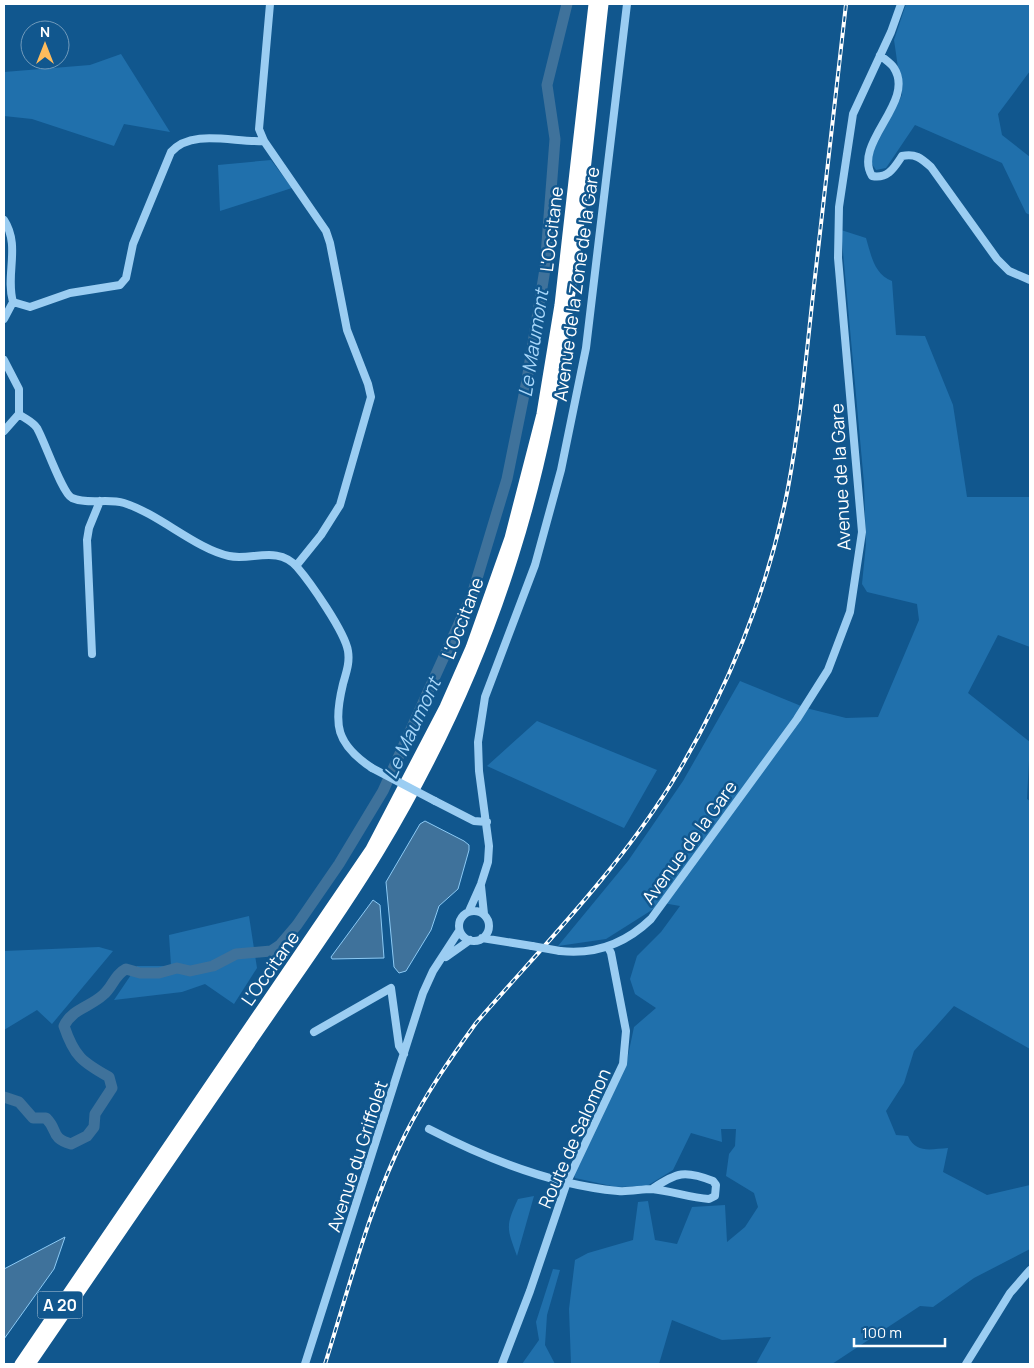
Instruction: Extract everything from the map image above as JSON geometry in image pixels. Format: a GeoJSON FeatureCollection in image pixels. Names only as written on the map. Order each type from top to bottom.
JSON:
{"type":"FeatureCollection","features":[{"type":"Feature","properties":{"kind":"highway","name":"L'Occitane"},"geometry":{"type":"LineString","coordinates":[[20,1364],[371,849],[445,707],[471,648],[510,538],[542,414],[560,305],[594,4]]}},
{"type":"Feature","properties":{"kind":"highway","name":"L'Occitane"},"geometry":{"type":"LineString","coordinates":[[30,1364],[354,890],[418,782],[472,668],[500,595],[537,476],[557,382],[571,287],[603,4]]}},
{"type":"Feature","properties":{"kind":"street"},"geometry":{"type":"LineString","coordinates":[[270,4],[259,129],[264,141],[326,231],[347,330],[368,384],[371,398],[340,505],[321,536],[296,566]]}},
{"type":"Feature","properties":{"kind":"street","name":"Avenue de la Zone de la Gare"},"geometry":{"type":"LineString","coordinates":[[469,911],[488,862],[489,835],[478,771],[478,742],[485,697],[534,565],[561,470],[586,348],[627,4]]}},
{"type":"Feature","properties":{"kind":"street","name":"Avenue de la Gare"},"geometry":{"type":"LineString","coordinates":[[510,941],[560,950],[589,952],[630,938],[651,919],[712,837],[797,719],[828,670],[850,612],[862,532],[837,233],[852,114],[901,4]]}},
{"type":"Feature","properties":{"kind":"street"},"geometry":{"type":"LineString","coordinates":[[880,54],[894,69],[897,97],[879,131],[868,159],[868,170],[872,176],[880,178],[890,173],[902,156],[910,154],[919,156],[931,167],[998,259],[1009,271],[1030,280]]}},
{"type":"Feature","properties":{"kind":"street"},"geometry":{"type":"LineString","coordinates":[[13,302],[30,307],[70,293],[120,285],[126,278],[132,244],[171,152],[178,144],[199,139],[264,141]]}},
{"type":"Feature","properties":{"kind":"street"},"geometry":{"type":"LineString","coordinates":[[4,220],[10,231],[14,263],[10,289],[13,302],[4,319]]}},
{"type":"Feature","properties":{"kind":"street"},"geometry":{"type":"LineString","coordinates":[[4,360],[20,389],[19,414],[4,431]]}},
{"type":"Feature","properties":{"kind":"street"},"geometry":{"type":"LineString","coordinates":[[19,414],[36,427],[55,465],[65,492],[71,498],[81,501],[100,500],[124,503],[145,512],[215,551],[230,556],[264,553],[278,556],[296,566],[344,639],[349,660],[338,704],[338,724],[343,741],[349,751],[372,768],[435,801],[474,821],[487,822]]}},
{"type":"Feature","properties":{"kind":"street"},"geometry":{"type":"LineString","coordinates":[[92,654],[87,540],[89,528],[100,500]]}},
{"type":"Feature","properties":{"kind":"street","name":"Avenue de la Zone de la Gare"},"geometry":{"type":"LineString","coordinates":[[481,884],[484,914]]}},
{"type":"Feature","properties":{"kind":"street"},"geometry":{"type":"LineString","coordinates":[[443,960],[459,931],[459,921],[469,911],[484,914],[489,927],[510,941]]}},
{"type":"Feature","properties":{"kind":"street"},"geometry":{"type":"LineString","coordinates":[[482,938],[489,927]]}},
{"type":"Feature","properties":{"kind":"street"},"geometry":{"type":"LineString","coordinates":[[459,931],[470,940]]}},
{"type":"Feature","properties":{"kind":"street"},"geometry":{"type":"LineString","coordinates":[[443,960],[470,940],[482,938],[510,941]]}},
{"type":"Feature","properties":{"kind":"street","name":"Route de Salomon"},"geometry":{"type":"LineString","coordinates":[[502,1364],[530,1291],[567,1182],[623,1064],[626,1031],[611,953],[608,947]]}},
{"type":"Feature","properties":{"kind":"street","name":"Avenue du Griffolet"},"geometry":{"type":"LineString","coordinates":[[305,1364],[423,993],[433,971],[443,960]]}},
{"type":"Feature","properties":{"kind":"street"},"geometry":{"type":"LineString","coordinates":[[314,1032],[391,988],[399,1046],[404,1054]]}},
{"type":"Feature","properties":{"kind":"street"},"geometry":{"type":"LineString","coordinates":[[429,1129],[469,1149],[535,1174],[567,1182],[620,1191],[652,1189],[709,1199],[715,1196],[717,1192],[713,1181],[684,1173],[669,1178],[652,1189]]}},
{"type":"Feature","properties":{"kind":"street"},"geometry":{"type":"LineString","coordinates":[[966,1364],[1010,1293],[1030,1270]]}},
{"type":"Feature","properties":{"kind":"shaded area"},"geometry":{"type":"Polygon","coordinates":[[[906,4],[1030,4],[1030,71],[998,114],[1002,135],[1030,157],[1030,215],[1026,213],[1002,163],[915,125],[886,168],[876,170],[872,164],[872,153],[902,95],[894,40],[906,4]]]}},
{"type":"Feature","properties":{"kind":"shaded area"},"geometry":{"type":"Polygon","coordinates":[[[121,54],[170,132],[124,124],[114,146],[32,119],[4,116],[4,72],[70,70],[70,67],[90,65],[121,54]]]}},
{"type":"Feature","properties":{"kind":"shaded area"},"geometry":{"type":"Polygon","coordinates":[[[271,160],[292,188],[220,211],[218,165],[271,160]]]}},
{"type":"Feature","properties":{"kind":"shaded area"},"geometry":{"type":"Polygon","coordinates":[[[841,230],[866,238],[877,269],[892,281],[896,335],[925,336],[953,405],[967,497],[1030,497],[1030,647],[998,635],[968,693],[1030,742],[1027,799],[1030,801],[1030,1049],[954,1006],[914,1051],[904,1083],[886,1111],[896,1135],[908,1136],[915,1146],[920,1148],[948,1148],[943,1172],[987,1195],[1030,1185],[1030,1249],[974,1278],[933,1307],[920,1306],[832,1364],[756,1364],[771,1337],[722,1340],[672,1320],[659,1364],[571,1364],[569,1309],[575,1260],[588,1253],[633,1240],[638,1202],[648,1201],[655,1240],[677,1244],[692,1207],[725,1205],[727,1242],[745,1227],[758,1207],[754,1193],[726,1176],[729,1154],[735,1146],[736,1129],[721,1129],[722,1142],[691,1133],[673,1170],[647,1186],[616,1187],[575,1178],[574,1175],[626,1065],[634,1027],[656,1008],[635,994],[630,979],[637,956],[661,932],[680,906],[663,903],[606,939],[558,946],[628,861],[683,781],[740,681],[806,708],[846,718],[878,717],[919,620],[917,604],[867,592],[862,584],[866,544],[864,483],[841,230]]]}},
{"type":"Feature","properties":{"kind":"shaded area"},"geometry":{"type":"Polygon","coordinates":[[[537,721],[657,770],[624,828],[487,766],[537,721]]]}},
{"type":"Feature","properties":{"kind":"shaded area"},"geometry":{"type":"Polygon","coordinates":[[[425,821],[464,841],[469,845],[469,850],[458,889],[439,906],[431,930],[406,971],[399,973],[394,967],[386,882],[420,824],[425,821]]]}},
{"type":"Feature","properties":{"kind":"shaded area"},"geometry":{"type":"Polygon","coordinates":[[[373,900],[380,905],[384,958],[332,959],[331,957],[373,900]]]}},
{"type":"Feature","properties":{"kind":"shaded area"},"geometry":{"type":"Polygon","coordinates":[[[249,916],[257,968],[234,1004],[205,984],[182,992],[114,1000],[137,966],[171,966],[169,935],[249,916]]]}},
{"type":"Feature","properties":{"kind":"shaded area"},"geometry":{"type":"Polygon","coordinates":[[[99,947],[113,951],[52,1024],[37,1010],[4,1030],[4,951],[99,947]]]}},
{"type":"Feature","properties":{"kind":"shaded area"},"geometry":{"type":"Polygon","coordinates":[[[534,1196],[517,1256],[509,1233],[509,1222],[518,1199],[534,1196]]]}},
{"type":"Feature","properties":{"kind":"shaded area"},"geometry":{"type":"Polygon","coordinates":[[[65,1237],[54,1269],[4,1339],[4,1269],[65,1237]]]}},
{"type":"Feature","properties":{"kind":"shaded area"},"geometry":{"type":"Polygon","coordinates":[[[553,1269],[560,1270],[547,1315],[545,1345],[555,1364],[522,1364],[539,1340],[536,1322],[553,1269]]]}},
{"type":"Feature","properties":{"kind":"waterway","name":"Le Maumont"},"geometry":{"type":"LineString","coordinates":[[4,1097],[19,1102],[33,1118],[46,1118],[57,1137],[64,1142],[71,1144],[87,1136],[94,1127],[95,1114],[112,1088],[109,1077],[80,1057],[71,1045],[64,1026],[67,1020],[103,995],[119,974],[126,969],[140,973],[159,973],[177,968],[190,971],[213,966],[236,954],[271,951],[280,945],[297,925],[339,864],[383,791],[472,595],[507,479],[527,380],[545,269],[555,139],[547,85],[567,4]]}},
{"type":"Feature","properties":{"kind":"railway"},"geometry":{"type":"LineString","coordinates":[[325,1364],[360,1248],[381,1190],[405,1135],[429,1091],[476,1023],[603,878],[650,816],[691,750],[710,714],[743,641],[769,565],[793,462],[846,4]]}}]}
